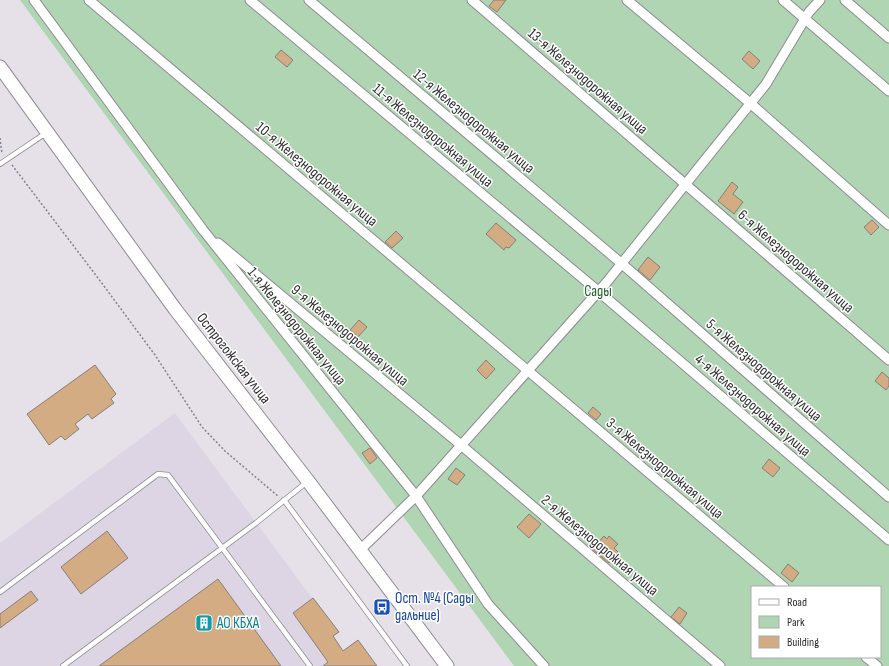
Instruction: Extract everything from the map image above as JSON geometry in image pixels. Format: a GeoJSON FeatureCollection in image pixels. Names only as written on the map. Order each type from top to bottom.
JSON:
{"type":"FeatureCollection","features":[{"type":"Feature","properties":{"kind":"street","name":"1-я Железнодорожная улица"},"geometry":{"type":"LineString","coordinates":[[34,0],[203,230],[416,496],[488,604],[544,666]]}},
{"type":"Feature","properties":{"kind":"street","name":"10-я Железнодорожная улица"},"geometry":{"type":"LineString","coordinates":[[89,0],[528,370]]}},
{"type":"Feature","properties":{"kind":"street","name":"11-я Железнодорожная улица"},"geometry":{"type":"LineString","coordinates":[[250,0],[598,291]]}},
{"type":"Feature","properties":{"kind":"street","name":"12-я Железнодорожная улица"},"geometry":{"type":"LineString","coordinates":[[309,0],[621,263]]}},
{"type":"Feature","properties":{"kind":"street","name":"13-я Железнодорожная улица"},"geometry":{"type":"LineString","coordinates":[[472,0],[686,183]]}},
{"type":"Feature","properties":{"kind":"street"},"geometry":{"type":"LineString","coordinates":[[627,0],[750,103],[889,226]]}},
{"type":"Feature","properties":{"kind":"street"},"geometry":{"type":"LineString","coordinates":[[783,0],[889,91]]}},
{"type":"Feature","properties":{"kind":"street"},"geometry":{"type":"LineString","coordinates":[[360,550],[416,496],[598,291],[766,84],[805,19],[820,0]]}},
{"type":"Feature","properties":{"kind":"street"},"geometry":{"type":"LineString","coordinates":[[845,0],[889,38]]}},
{"type":"Feature","properties":{"kind":"street","name":"Острогожская улица"},"geometry":{"type":"LineString","coordinates":[[0,67],[175,309],[308,481],[447,666]]}},
{"type":"Feature","properties":{"kind":"street","name":"6-я Железнодорожная улица"},"geometry":{"type":"LineString","coordinates":[[686,183],[889,360]]}},
{"type":"Feature","properties":{"kind":"street","name":"9-я Железнодорожная улица"},"geometry":{"type":"LineString","coordinates":[[203,230],[461,445]]}},
{"type":"Feature","properties":{"kind":"street","name":"5-я Железнодорожная улица"},"geometry":{"type":"LineString","coordinates":[[621,263],[889,497]]}},
{"type":"Feature","properties":{"kind":"street","name":"4-я Железнодорожная улица"},"geometry":{"type":"LineString","coordinates":[[598,291],[889,540]]}},
{"type":"Feature","properties":{"kind":"street","name":"3-я Железнодорожная улица"},"geometry":{"type":"LineString","coordinates":[[528,370],[783,586]]}},
{"type":"Feature","properties":{"kind":"street","name":"2-я Железнодорожная улица"},"geometry":{"type":"LineString","coordinates":[[461,445],[720,666]]}},
{"type":"Feature","properties":{"kind":"street"},"geometry":{"type":"LineString","coordinates":[[867,658],[877,666]]}},
{"type":"Feature","properties":{"kind":"lane"},"geometry":{"type":"LineString","coordinates":[[1,163],[48,132]]}},
{"type":"Feature","properties":{"kind":"lane"},"geometry":{"type":"LineString","coordinates":[[0,592],[158,474],[168,475],[310,666]]}},
{"type":"Feature","properties":{"kind":"lane"},"geometry":{"type":"LineString","coordinates":[[67,665],[308,481]]}},
{"type":"Feature","properties":{"kind":"lane"},"geometry":{"type":"LineString","coordinates":[[284,500],[407,666]]}},
{"type":"Feature","properties":{"kind":"path"},"geometry":{"type":"LineString","coordinates":[[0,138],[2,148],[1,163]]}},
{"type":"Feature","properties":{"kind":"path"},"geometry":{"type":"LineString","coordinates":[[7,158],[150,349],[202,427],[253,476],[274,494],[284,500]]}},
{"type":"Feature","properties":{"kind":"shaded area"},"geometry":{"type":"Polygon","coordinates":[[[175,413],[312,598],[339,632],[333,636],[343,651],[377,666],[0,666],[0,543],[175,413]]]}},
{"type":"Feature","properties":{"kind":"green space","name":"Сады"},"geometry":{"type":"Polygon","coordinates":[[[20,0],[889,0],[889,666],[514,666],[20,0]]]}},
{"type":"Feature","properties":{"kind":"building"},"geometry":{"type":"Polygon","coordinates":[[[494,0],[506,0],[497,12],[489,6],[494,0]]]}},
{"type":"Feature","properties":{"kind":"building"},"geometry":{"type":"Polygon","coordinates":[[[281,50],[293,60],[287,67],[275,57],[281,50]]]}},
{"type":"Feature","properties":{"kind":"building"},"geometry":{"type":"Polygon","coordinates":[[[749,51],[760,61],[753,69],[742,59],[749,51]]]}},
{"type":"Feature","properties":{"kind":"building"},"geometry":{"type":"Polygon","coordinates":[[[732,182],[738,187],[733,194],[743,202],[734,214],[718,201],[732,182]]]}},
{"type":"Feature","properties":{"kind":"building"},"geometry":{"type":"Polygon","coordinates":[[[872,220],[879,227],[871,235],[864,227],[872,220]]]}},
{"type":"Feature","properties":{"kind":"building"},"geometry":{"type":"Polygon","coordinates":[[[496,223],[516,240],[509,248],[506,247],[504,250],[486,234],[496,223]]]}},
{"type":"Feature","properties":{"kind":"building"},"geometry":{"type":"Polygon","coordinates":[[[396,231],[403,238],[392,248],[385,242],[396,231]]]}},
{"type":"Feature","properties":{"kind":"building"},"geometry":{"type":"Polygon","coordinates":[[[648,257],[660,267],[650,280],[638,270],[648,257]]]}},
{"type":"Feature","properties":{"kind":"building"},"geometry":{"type":"Polygon","coordinates":[[[359,320],[367,327],[358,337],[350,330],[359,320]]]}},
{"type":"Feature","properties":{"kind":"building"},"geometry":{"type":"Polygon","coordinates":[[[486,360],[495,369],[486,379],[477,370],[486,360]]]}},
{"type":"Feature","properties":{"kind":"building"},"geometry":{"type":"Polygon","coordinates":[[[95,365],[116,394],[111,399],[114,403],[92,419],[88,414],[75,424],[79,429],[65,440],[61,436],[49,445],[27,414],[95,365]]]}},
{"type":"Feature","properties":{"kind":"building"},"geometry":{"type":"Polygon","coordinates":[[[882,372],[889,378],[889,386],[886,390],[875,381],[882,372]]]}},
{"type":"Feature","properties":{"kind":"building"},"geometry":{"type":"Polygon","coordinates":[[[593,407],[601,414],[596,420],[588,413],[593,407]]]}},
{"type":"Feature","properties":{"kind":"building"},"geometry":{"type":"Polygon","coordinates":[[[370,448],[377,458],[370,464],[362,453],[370,448]]]}},
{"type":"Feature","properties":{"kind":"building"},"geometry":{"type":"Polygon","coordinates":[[[769,459],[780,468],[773,477],[762,468],[769,459]]]}},
{"type":"Feature","properties":{"kind":"building"},"geometry":{"type":"Polygon","coordinates":[[[456,468],[465,475],[457,485],[448,479],[456,468]]]}},
{"type":"Feature","properties":{"kind":"building"},"geometry":{"type":"Polygon","coordinates":[[[529,514],[541,524],[529,538],[517,527],[529,514]]]}},
{"type":"Feature","properties":{"kind":"building"},"geometry":{"type":"Polygon","coordinates":[[[107,531],[128,558],[81,594],[61,567],[107,531]]]}},
{"type":"Feature","properties":{"kind":"building"},"geometry":{"type":"Polygon","coordinates":[[[604,536],[607,539],[609,536],[618,544],[614,548],[618,552],[609,563],[592,549],[604,536]]]}},
{"type":"Feature","properties":{"kind":"building"},"geometry":{"type":"Polygon","coordinates":[[[788,564],[799,573],[792,582],[781,573],[788,564]]]}},
{"type":"Feature","properties":{"kind":"building","name":"АО КБХА"},"geometry":{"type":"Polygon","coordinates":[[[218,579],[281,666],[99,666],[218,579]]]}},
{"type":"Feature","properties":{"kind":"building"},"geometry":{"type":"Polygon","coordinates":[[[31,591],[38,600],[0,628],[0,614],[31,591]]]}},
{"type":"Feature","properties":{"kind":"building"},"geometry":{"type":"Polygon","coordinates":[[[313,598],[339,632],[333,636],[343,651],[358,640],[377,666],[323,666],[328,662],[293,613],[313,598]]]}},
{"type":"Feature","properties":{"kind":"building"},"geometry":{"type":"Polygon","coordinates":[[[679,607],[687,613],[680,624],[671,617],[679,607]]]}},
{"type":"Feature","properties":{"kind":"place","name":"Ост. №4 (Сады дальние)"},"geometry":{"type":"Point","coordinates":[382,607]}},
{"type":"Feature","properties":{"kind":"place","name":"АО КБХА"},"geometry":{"type":"Point","coordinates":[204,623]}}]}
